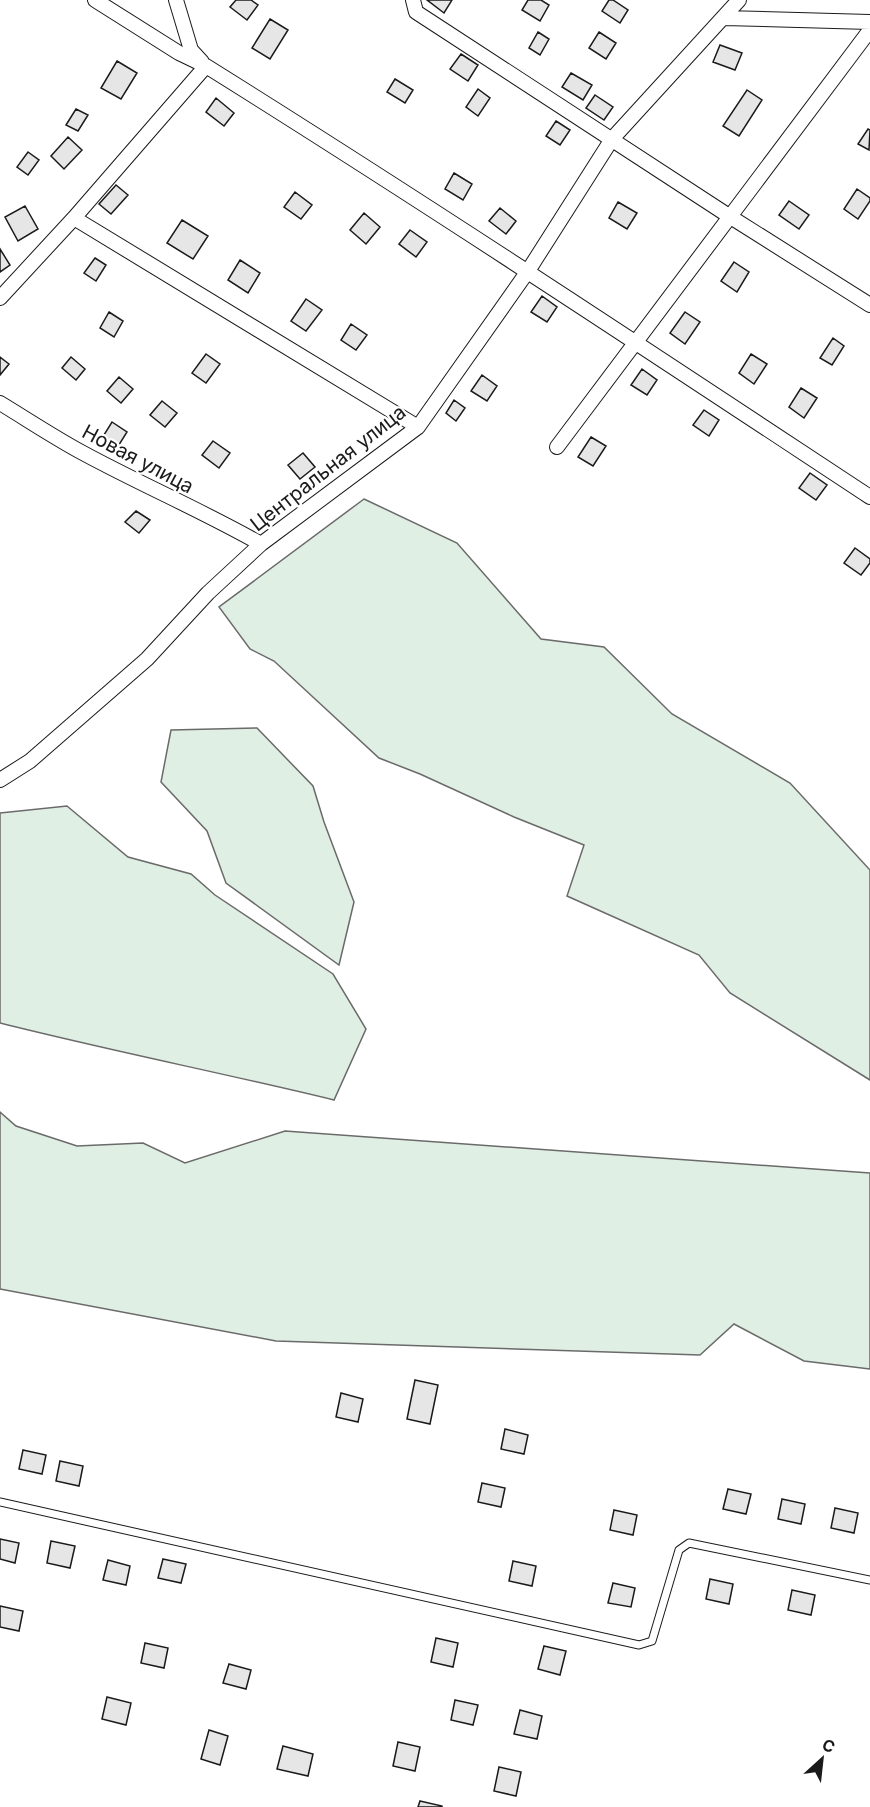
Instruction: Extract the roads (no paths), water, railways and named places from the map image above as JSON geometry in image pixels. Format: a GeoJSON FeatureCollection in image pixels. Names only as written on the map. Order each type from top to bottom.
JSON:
{"type":"FeatureCollection","features":[{"type":"Feature","properties":{"kind":"street"},"geometry":{"type":"LineString","coordinates":[[96,0],[349,156],[528,271],[870,497]]}},
{"type":"Feature","properties":{"kind":"street"},"geometry":{"type":"LineString","coordinates":[[176,0],[191,50],[206,66]]}},
{"type":"Feature","properties":{"kind":"street"},"geometry":{"type":"LineString","coordinates":[[413,0],[416,12],[870,305]]}},
{"type":"Feature","properties":{"kind":"street","name":"Центральная улица"},"geometry":{"type":"LineString","coordinates":[[0,780],[30,761],[147,659],[208,594],[261,544],[418,427],[528,271],[612,139],[740,0]]}},
{"type":"Feature","properties":{"kind":"street"},"geometry":{"type":"LineString","coordinates":[[723,18],[870,22]]}},
{"type":"Feature","properties":{"kind":"street"},"geometry":{"type":"LineString","coordinates":[[556,447],[870,30]]}},
{"type":"Feature","properties":{"kind":"street"},"geometry":{"type":"LineString","coordinates":[[0,298],[74,218],[206,66]]}},
{"type":"Feature","properties":{"kind":"street"},"geometry":{"type":"LineString","coordinates":[[74,218],[418,427]]}},
{"type":"Feature","properties":{"kind":"street","name":"Новая улица"},"geometry":{"type":"LineString","coordinates":[[0,403],[81,452],[184,505],[225,523],[261,544]]}},
{"type":"Feature","properties":{"kind":"lane"},"geometry":{"type":"LineString","coordinates":[[0,1502],[639,1645],[652,1641],[679,1550],[689,1543],[870,1580]]}}]}
